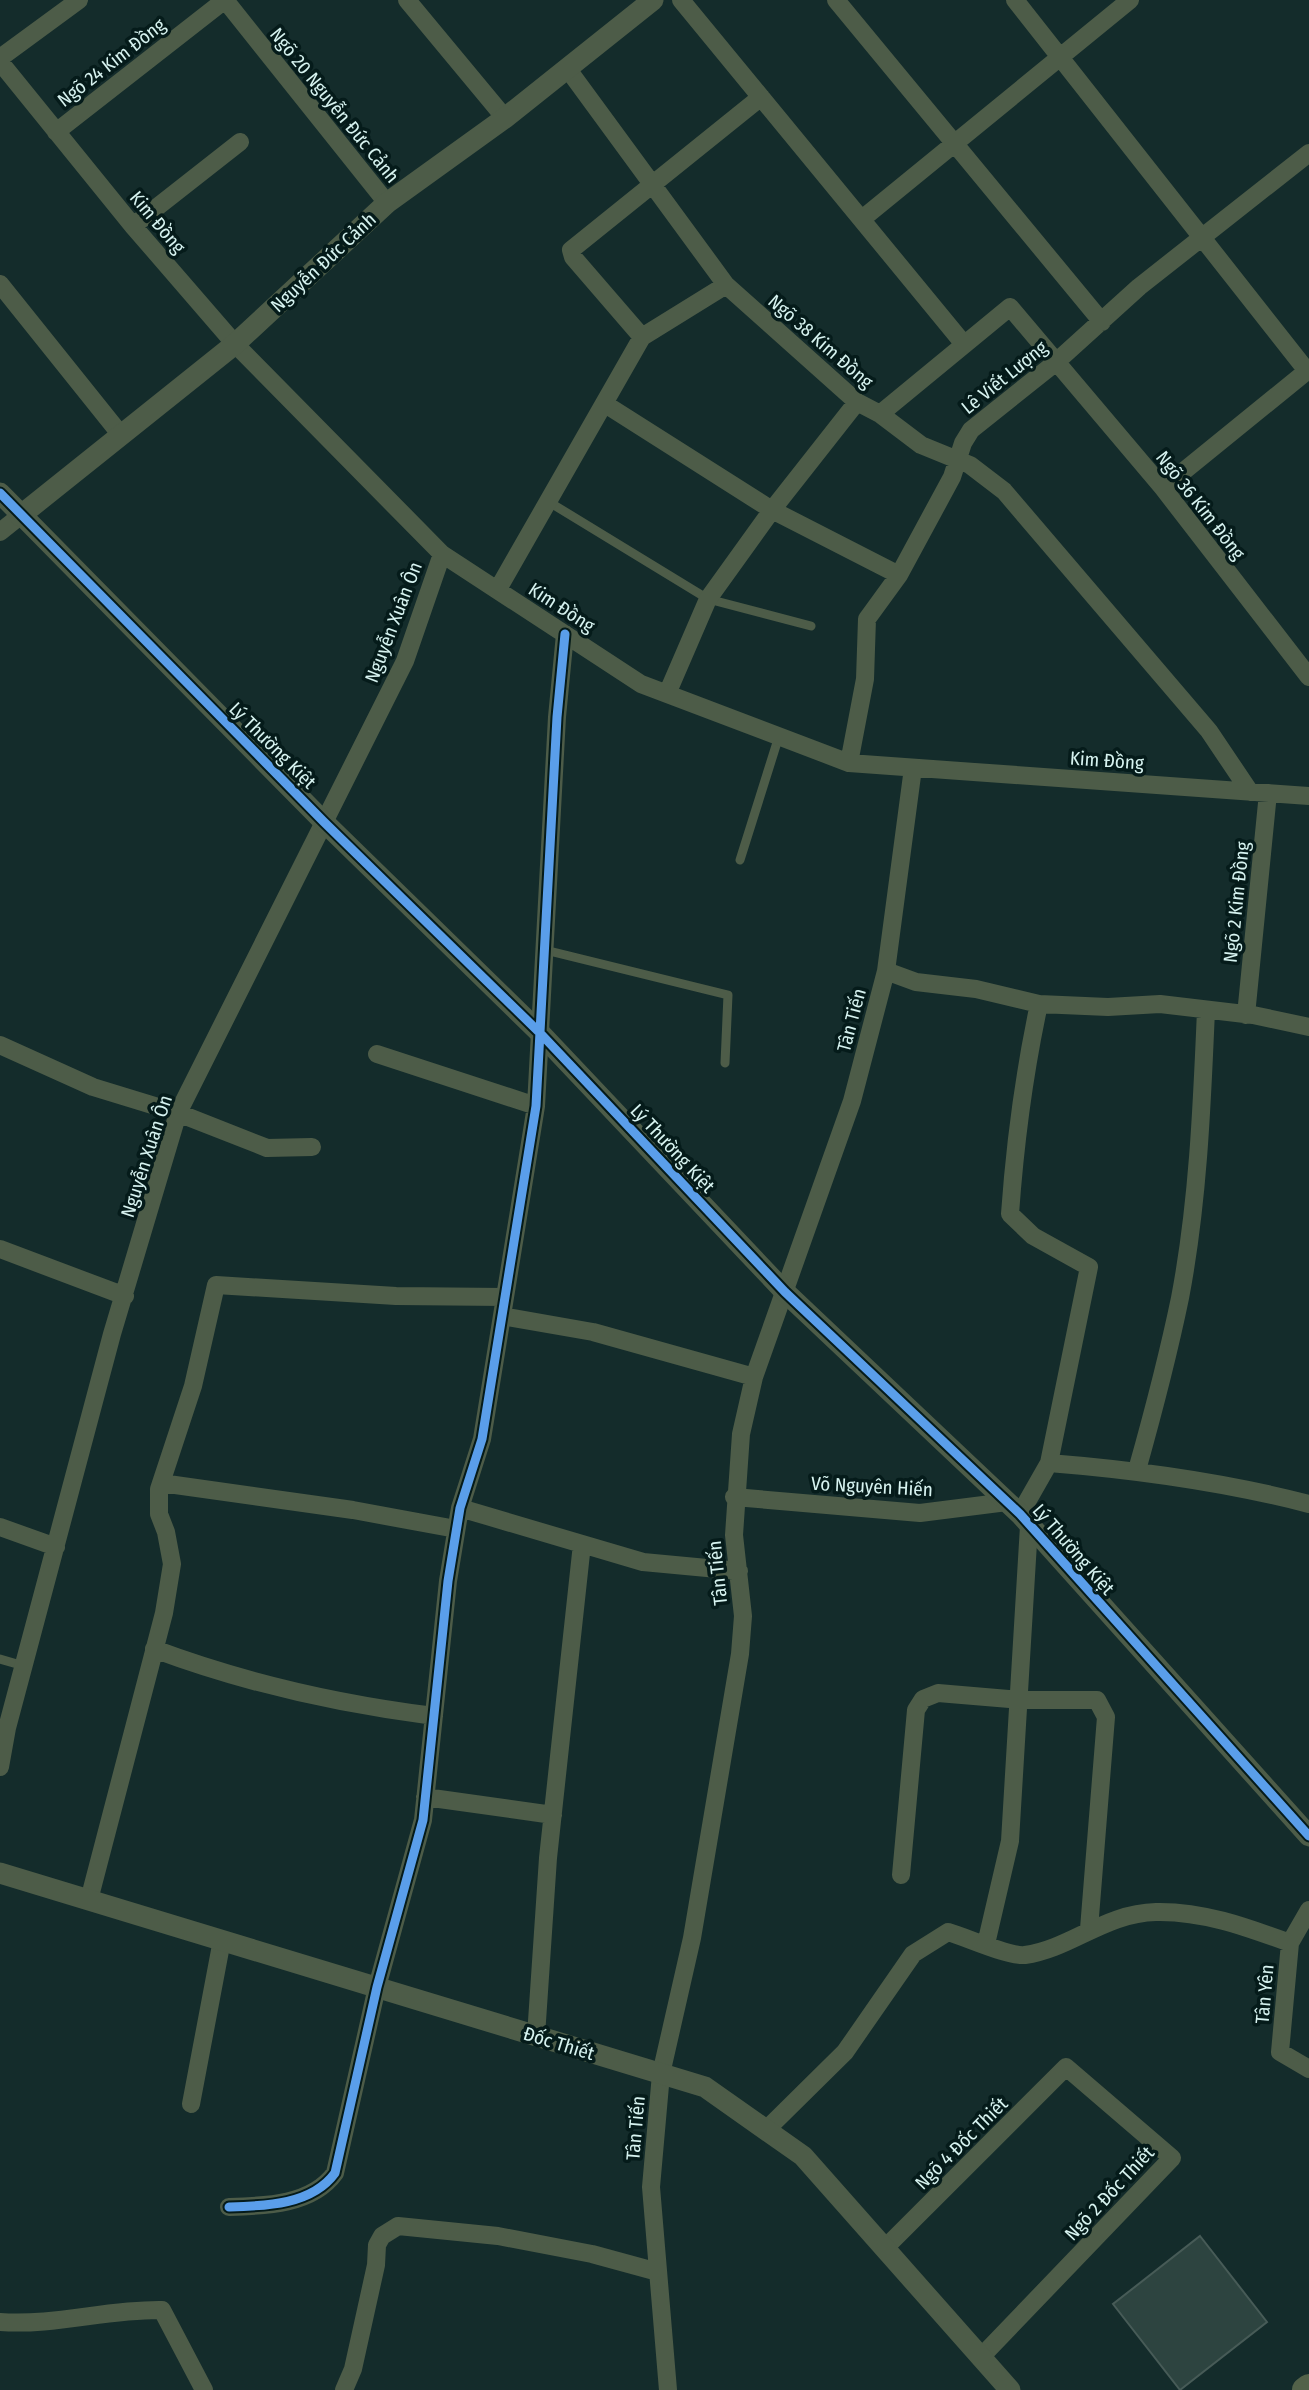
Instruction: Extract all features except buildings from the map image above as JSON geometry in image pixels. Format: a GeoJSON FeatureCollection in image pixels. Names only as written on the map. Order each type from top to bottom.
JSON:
{"type":"FeatureCollection","features":[{"type":"Feature","properties":{"kind":"main road"},"geometry":{"type":"LineString","coordinates":[[1305,2390],[1309,2387]]}},
{"type":"Feature","properties":{"kind":"street"},"geometry":{"type":"LineString","coordinates":[[0,60],[79,0]]}},
{"type":"Feature","properties":{"kind":"street","name":"Ngõ 24 Kim Đồng"},"geometry":{"type":"LineString","coordinates":[[56,132],[225,0]]}},
{"type":"Feature","properties":{"kind":"street","name":"Ngõ 20 Nguyễn Đức Cảnh"},"geometry":{"type":"LineString","coordinates":[[225,0],[387,204]]}},
{"type":"Feature","properties":{"kind":"street"},"geometry":{"type":"LineString","coordinates":[[407,0],[505,118]]}},
{"type":"Feature","properties":{"kind":"street","name":"Nguyễn Đức Cảnh"},"geometry":{"type":"LineString","coordinates":[[0,532],[235,344],[387,204],[505,118],[653,0]]}},
{"type":"Feature","properties":{"kind":"street"},"geometry":{"type":"LineString","coordinates":[[681,0],[963,343],[880,414]]}},
{"type":"Feature","properties":{"kind":"street"},"geometry":{"type":"LineString","coordinates":[[836,0],[1102,322]]}},
{"type":"Feature","properties":{"kind":"street"},"geometry":{"type":"LineString","coordinates":[[1015,0],[1204,236],[1307,371],[1163,488]]}},
{"type":"Feature","properties":{"kind":"street"},"geometry":{"type":"LineString","coordinates":[[862,219],[1130,0]]}},
{"type":"Feature","properties":{"kind":"street","name":"Kim Đồng"},"geometry":{"type":"LineString","coordinates":[[0,60],[133,226],[235,344],[442,554],[641,684],[849,763],[1309,796]]}},
{"type":"Feature","properties":{"kind":"street","name":"Ngõ 38 Kim Đồng"},"geometry":{"type":"LineString","coordinates":[[567,68],[655,184],[726,285],[857,402],[880,414],[921,445],[957,458],[989,476],[1259,792]]}},
{"type":"Feature","properties":{"kind":"street"},"geometry":{"type":"LineString","coordinates":[[642,337],[573,257],[571,250],[761,97]]}},
{"type":"Feature","properties":{"kind":"street"},"geometry":{"type":"LineString","coordinates":[[133,226],[240,142]]}},
{"type":"Feature","properties":{"kind":"street","name":"Lê Viết Lượng"},"geometry":{"type":"LineString","coordinates":[[849,763],[865,679],[867,619],[899,575],[952,477],[957,458],[971,430],[1055,363],[1139,287],[1309,153]]}},
{"type":"Feature","properties":{"kind":"street"},"geometry":{"type":"LineString","coordinates":[[0,284],[121,435]]}},
{"type":"Feature","properties":{"kind":"street"},"geometry":{"type":"LineString","coordinates":[[498,589],[642,337],[726,285]]}},
{"type":"Feature","properties":{"kind":"street","name":"Ngõ 36 Kim Đồng"},"geometry":{"type":"LineString","coordinates":[[963,343],[1010,307],[1163,488],[1309,677]]}},
{"type":"Feature","properties":{"kind":"street"},"geometry":{"type":"LineString","coordinates":[[667,694],[708,599],[772,510],[857,402]]}},
{"type":"Feature","properties":{"kind":"street"},"geometry":{"type":"LineString","coordinates":[[605,404],[772,510],[899,575]]}},
{"type":"Feature","properties":{"kind":"street","name":"Lý Thường Kiệt"},"geometry":{"type":"LineString","coordinates":[[0,493],[324,822],[540,1033],[785,1292],[1019,1514],[1309,1836]]}},
{"type":"Feature","properties":{"kind":"street","name":"Nguyễn Xuân Ôn"},"geometry":{"type":"LineString","coordinates":[[0,1766],[56,1547],[178,1113],[405,661],[442,554]]}},
{"type":"Feature","properties":{"kind":"street"},"geometry":{"type":"LineString","coordinates":[[229,2207],[275,2205],[325,2187],[335,2173],[377,1987],[423,1820],[456,1529],[482,1438],[536,1106],[557,717],[565,634]]}},
{"type":"Feature","properties":{"kind":"street","name":"Tân Tiến"},"geometry":{"type":"LineString","coordinates":[[668,2390],[651,2187],[661,2074],[692,1938],[732,1707],[743,1616],[734,1535],[734,1497],[741,1434],[754,1377],[852,1101],[886,971],[913,768]]}},
{"type":"Feature","properties":{"kind":"street","name":"Ngõ 2 Kim Đồng"},"geometry":{"type":"LineString","coordinates":[[1246,1015],[1259,792]]}},
{"type":"Feature","properties":{"kind":"street"},"geometry":{"type":"LineString","coordinates":[[886,971],[916,982],[976,989],[1040,1004],[1108,1007],[1160,1004],[1246,1015],[1309,1027]]}},
{"type":"Feature","properties":{"kind":"street"},"geometry":{"type":"LineString","coordinates":[[986,1944],[1010,1841],[1020,1700],[1019,1514],[1049,1463],[1089,1267],[1033,1236],[1010,1214],[1017,1129],[1040,1004]]}},
{"type":"Feature","properties":{"kind":"street"},"geometry":{"type":"LineString","coordinates":[[1137,1470],[1181,1296],[1202,1108],[1206,1010]]}},
{"type":"Feature","properties":{"kind":"street"},"geometry":{"type":"LineString","coordinates":[[0,1045],[93,1087],[178,1113],[267,1149],[312,1147]]}},
{"type":"Feature","properties":{"kind":"street"},"geometry":{"type":"LineString","coordinates":[[377,1054],[536,1106]]}},
{"type":"Feature","properties":{"kind":"street"},"geometry":{"type":"LineString","coordinates":[[0,1249],[125,1296]]}},
{"type":"Feature","properties":{"kind":"street"},"geometry":{"type":"LineString","coordinates":[[89,1900],[154,1649],[172,1564],[159,1514],[161,1483],[194,1386],[216,1285],[396,1296],[505,1297]]}},
{"type":"Feature","properties":{"kind":"street"},"geometry":{"type":"LineString","coordinates":[[502,1316],[593,1332],[754,1377]]}},
{"type":"Feature","properties":{"kind":"street"},"geometry":{"type":"LineString","coordinates":[[1049,1463],[1137,1470],[1266,1492],[1309,1503]]}},
{"type":"Feature","properties":{"kind":"street"},"geometry":{"type":"LineString","coordinates":[[161,1483],[353,1510],[456,1529]]}},
{"type":"Feature","properties":{"kind":"street","name":"Võ Nguyên Hiến"},"geometry":{"type":"LineString","coordinates":[[734,1497],[920,1513],[1019,1514]]}},
{"type":"Feature","properties":{"kind":"street"},"geometry":{"type":"LineString","coordinates":[[460,1508],[643,1562],[738,1571]]}},
{"type":"Feature","properties":{"kind":"street"},"geometry":{"type":"LineString","coordinates":[[0,1527],[56,1547]]}},
{"type":"Feature","properties":{"kind":"street"},"geometry":{"type":"LineString","coordinates":[[536,2036],[553,1815],[582,1544]]}},
{"type":"Feature","properties":{"kind":"street"},"geometry":{"type":"LineString","coordinates":[[154,1649],[225,1675],[285,1687],[347,1704],[434,1716]]}},
{"type":"Feature","properties":{"kind":"street"},"geometry":{"type":"LineString","coordinates":[[901,1875],[919,1704],[938,1693],[1020,1700],[1093,1699],[1101,1702],[1106,1711],[1088,1929]]}},
{"type":"Feature","properties":{"kind":"street"},"geometry":{"type":"LineString","coordinates":[[425,1797],[553,1815]]}},
{"type":"Feature","properties":{"kind":"street","name":"Đốc Thiết"},"geometry":{"type":"LineString","coordinates":[[0,1873],[705,2087],[803,2156],[1010,2390]]}},
{"type":"Feature","properties":{"kind":"street","name":"Tân Yên"},"geometry":{"type":"LineString","coordinates":[[1309,1910],[1290,1943],[1280,2052],[1309,2069]]}},
{"type":"Feature","properties":{"kind":"street"},"geometry":{"type":"LineString","coordinates":[[766,2130],[845,2052],[914,1954],[948,1932],[1022,1955],[1052,1946],[1105,1922],[1155,1912],[1224,1919],[1290,1943]]}},
{"type":"Feature","properties":{"kind":"street"},"geometry":{"type":"LineString","coordinates":[[191,2104],[222,1940]]}},
{"type":"Feature","properties":{"kind":"street","name":"Ngõ 4 Đốc Thiết"},"geometry":{"type":"LineString","coordinates":[[885,2248],[1066,2067]]}},
{"type":"Feature","properties":{"kind":"street","name":"Ngõ 2 Đốc Thiết"},"geometry":{"type":"LineString","coordinates":[[981,2357],[1172,2158],[1066,2067]]}},
{"type":"Feature","properties":{"kind":"street"},"geometry":{"type":"LineString","coordinates":[[344,2390],[356,2356],[376,2265],[377,2245],[382,2236],[398,2226],[498,2236],[593,2254],[658,2272]]}},
{"type":"Feature","properties":{"kind":"street"},"geometry":{"type":"LineString","coordinates":[[0,2322],[33,2324],[132,2309],[162,2310],[204,2390]]}},
{"type":"Feature","properties":{"kind":"lane"},"geometry":{"type":"LineString","coordinates":[[549,502],[708,599],[811,626]]}},
{"type":"Feature","properties":{"kind":"lane"},"geometry":{"type":"LineString","coordinates":[[740,860],[779,736]]}},
{"type":"Feature","properties":{"kind":"lane"},"geometry":{"type":"LineString","coordinates":[[545,950],[728,995],[725,1063]]}},
{"type":"Feature","properties":{"kind":"lane"},"geometry":{"type":"LineString","coordinates":[[0,1659],[24,1666]]}},
{"type":"Feature","properties":{"kind":"cycle path"},"geometry":{"type":"LineString","coordinates":[[0,493],[324,822],[540,1033],[785,1292],[1020,1514],[1309,1836]]}},
{"type":"Feature","properties":{"kind":"cycle path"},"geometry":{"type":"LineString","coordinates":[[229,2207],[258,2206],[301,2198],[325,2184],[335,2173],[377,1987],[423,1820],[448,1581],[460,1508],[482,1439],[536,1106],[557,717],[565,634]]}}]}
